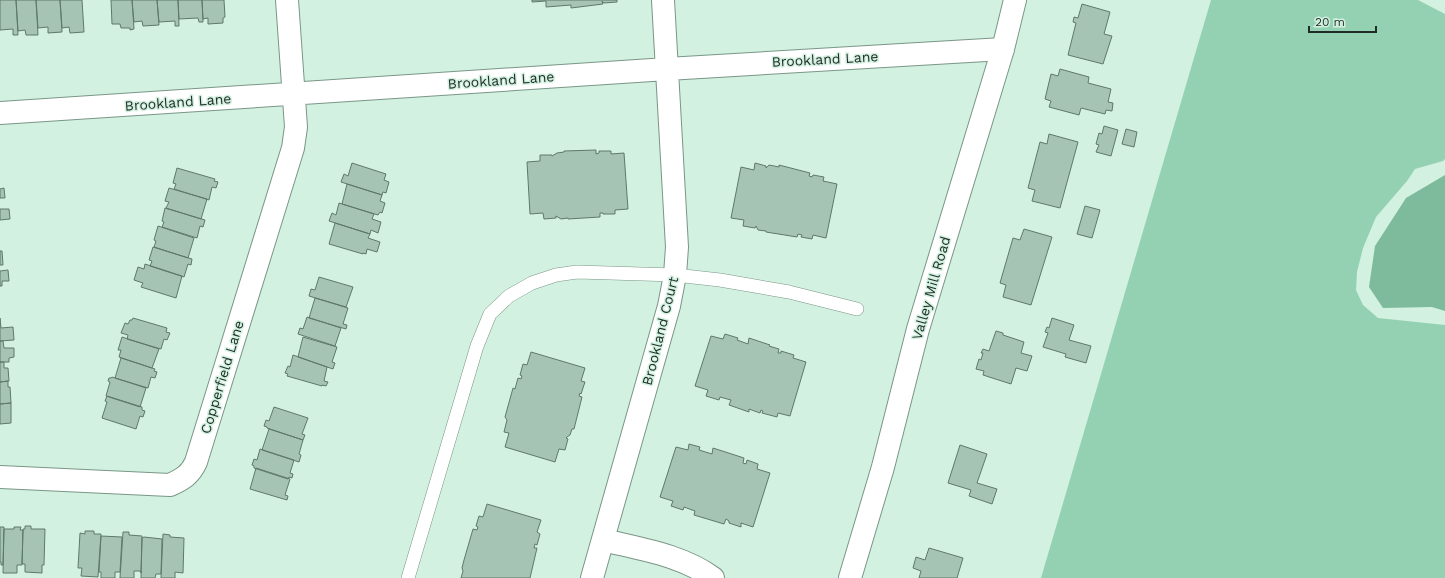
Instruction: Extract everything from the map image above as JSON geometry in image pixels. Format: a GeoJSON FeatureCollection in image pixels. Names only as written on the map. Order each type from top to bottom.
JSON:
{"type":"FeatureCollection","features":[{"type":"Feature","properties":{"kind":"street","name":"Copperfield Lane"},"geometry":{"type":"LineString","coordinates":[[0,477],[170,485],[183,479],[192,469],[196,462],[293,148],[296,127],[287,0]]}},
{"type":"Feature","properties":{"kind":"street","name":"Brookland Court"},"geometry":{"type":"LineString","coordinates":[[592,578],[669,306],[675,275],[677,247],[663,0]]}},
{"type":"Feature","properties":{"kind":"street","name":"Valley Mill Road"},"geometry":{"type":"LineString","coordinates":[[850,578],[883,467],[918,329],[1003,49],[1015,0]]}},
{"type":"Feature","properties":{"kind":"street","name":"Brookland Lane"},"geometry":{"type":"LineString","coordinates":[[0,113],[667,69],[1003,49]]}},
{"type":"Feature","properties":{"kind":"street"},"geometry":{"type":"LineString","coordinates":[[603,540],[678,559],[713,578]]}},
{"type":"Feature","properties":{"kind":"lane"},"geometry":{"type":"LineString","coordinates":[[408,578],[477,346],[490,314],[509,296],[532,283],[556,275],[577,272],[675,275],[720,280],[789,292],[857,309]]}},
{"type":"Feature","properties":{"kind":"green space"},"geometry":{"type":"Polygon","coordinates":[[[1211,0],[1418,0],[1445,14],[1445,159],[1443,161],[1415,169],[1407,181],[1376,217],[1363,248],[1357,272],[1356,290],[1363,305],[1378,318],[1445,325],[1445,578],[1041,578],[1211,0]]]}},
{"type":"Feature","properties":{"kind":"green space"},"geometry":{"type":"Polygon","coordinates":[[[1445,175],[1445,311],[1432,307],[1383,308],[1369,287],[1375,246],[1406,198],[1445,175]]]}},
{"type":"Feature","properties":{"kind":"building"},"geometry":{"type":"Polygon","coordinates":[[[0,0],[16,0],[18,35],[13,35],[13,29],[0,30],[0,0]]]}},
{"type":"Feature","properties":{"kind":"building"},"geometry":{"type":"Polygon","coordinates":[[[16,0],[36,0],[38,35],[26,35],[25,30],[18,31],[16,0]]]}},
{"type":"Feature","properties":{"kind":"building"},"geometry":{"type":"Polygon","coordinates":[[[36,0],[60,0],[62,32],[48,33],[48,27],[38,28],[36,0]]]}},
{"type":"Feature","properties":{"kind":"building"},"geometry":{"type":"Polygon","coordinates":[[[60,0],[82,0],[84,32],[70,33],[69,27],[62,28],[60,0]]]}},
{"type":"Feature","properties":{"kind":"building"},"geometry":{"type":"Polygon","coordinates":[[[111,0],[132,0],[134,29],[130,30],[130,28],[121,28],[120,24],[112,24],[111,0]]]}},
{"type":"Feature","properties":{"kind":"building"},"geometry":{"type":"Polygon","coordinates":[[[132,0],[157,0],[159,25],[143,26],[142,21],[134,22],[132,0]]]}},
{"type":"Feature","properties":{"kind":"building"},"geometry":{"type":"Polygon","coordinates":[[[157,0],[178,0],[179,26],[175,26],[175,21],[159,22],[157,0]]]}},
{"type":"Feature","properties":{"kind":"building"},"geometry":{"type":"Polygon","coordinates":[[[178,0],[202,0],[203,22],[199,22],[198,18],[179,19],[178,0]]]}},
{"type":"Feature","properties":{"kind":"building"},"geometry":{"type":"Polygon","coordinates":[[[202,0],[224,0],[225,17],[223,18],[223,23],[208,24],[208,18],[203,19],[202,0]]]}},
{"type":"Feature","properties":{"kind":"building"},"geometry":{"type":"Polygon","coordinates":[[[532,0],[617,0],[617,2],[604,3],[602,1],[603,4],[571,8],[571,5],[546,7],[546,1],[532,2],[532,0]]]}},
{"type":"Feature","properties":{"kind":"building"},"geometry":{"type":"Polygon","coordinates":[[[1082,4],[1110,12],[1104,34],[1112,36],[1103,64],[1068,55],[1076,23],[1073,22],[1074,17],[1078,18],[1082,4]]]}},
{"type":"Feature","properties":{"kind":"building"},"geometry":{"type":"Polygon","coordinates":[[[1060,69],[1089,77],[1088,83],[1111,89],[1108,102],[1113,103],[1112,111],[1106,110],[1105,114],[1081,108],[1079,115],[1049,107],[1051,101],[1045,99],[1051,74],[1058,76],[1060,69]]]}},
{"type":"Feature","properties":{"kind":"building"},"geometry":{"type":"Polygon","coordinates":[[[1104,126],[1118,130],[1111,156],[1096,152],[1099,145],[1096,144],[1099,133],[1102,134],[1104,126]]]}},
{"type":"Feature","properties":{"kind":"building"},"geometry":{"type":"Polygon","coordinates":[[[1126,129],[1137,132],[1134,147],[1122,144],[1126,129]]]}},
{"type":"Feature","properties":{"kind":"building"},"geometry":{"type":"Polygon","coordinates":[[[1049,134],[1078,142],[1060,208],[1032,201],[1035,190],[1028,188],[1040,142],[1047,144],[1049,134]]]}},
{"type":"Feature","properties":{"kind":"building"},"geometry":{"type":"Polygon","coordinates":[[[596,150],[596,154],[599,153],[599,151],[611,151],[611,154],[624,153],[628,209],[615,210],[615,214],[600,213],[600,217],[568,219],[561,219],[556,216],[556,218],[544,219],[543,213],[530,214],[527,162],[540,161],[540,155],[552,156],[564,151],[596,150]]]}},
{"type":"Feature","properties":{"kind":"building"},"geometry":{"type":"Polygon","coordinates":[[[352,163],[386,174],[384,180],[389,182],[386,193],[383,192],[382,195],[341,182],[344,174],[348,176],[352,163]]]}},
{"type":"Feature","properties":{"kind":"building"},"geometry":{"type":"Polygon","coordinates":[[[755,163],[766,166],[766,168],[769,165],[779,167],[779,165],[810,173],[809,176],[812,177],[813,175],[824,177],[823,181],[837,184],[826,238],[813,235],[812,239],[801,237],[802,235],[798,234],[797,237],[766,232],[758,230],[756,226],[755,228],[743,226],[744,220],[731,218],[741,167],[754,170],[755,163]]]}},
{"type":"Feature","properties":{"kind":"building"},"geometry":{"type":"Polygon","coordinates":[[[177,168],[215,179],[214,181],[218,182],[216,188],[212,187],[209,200],[174,189],[176,184],[173,183],[177,168]]]}},
{"type":"Feature","properties":{"kind":"building"},"geometry":{"type":"Polygon","coordinates":[[[347,184],[382,195],[380,201],[385,203],[382,213],[380,212],[378,215],[342,204],[347,184]]]}},
{"type":"Feature","properties":{"kind":"building"},"geometry":{"type":"Polygon","coordinates":[[[4,188],[5,198],[0,198],[0,189],[4,188]]]}},
{"type":"Feature","properties":{"kind":"building"},"geometry":{"type":"Polygon","coordinates":[[[169,188],[207,199],[201,219],[166,208],[169,202],[165,201],[169,188]]]}},
{"type":"Feature","properties":{"kind":"building"},"geometry":{"type":"Polygon","coordinates":[[[339,203],[374,214],[372,219],[381,222],[378,233],[371,230],[370,234],[329,221],[332,213],[336,215],[339,203]]]}},
{"type":"Feature","properties":{"kind":"building"},"geometry":{"type":"Polygon","coordinates":[[[1085,206],[1100,210],[1092,238],[1077,234],[1085,206]]]}},
{"type":"Feature","properties":{"kind":"building"},"geometry":{"type":"Polygon","coordinates":[[[165,208],[205,220],[203,227],[200,226],[197,238],[162,227],[165,208]]]}},
{"type":"Feature","properties":{"kind":"building"},"geometry":{"type":"Polygon","coordinates":[[[0,209],[9,209],[10,219],[0,220],[0,209]]]}},
{"type":"Feature","properties":{"kind":"building"},"geometry":{"type":"Polygon","coordinates":[[[335,223],[370,234],[368,238],[380,242],[377,252],[367,249],[366,254],[363,254],[329,244],[335,223]]]}},
{"type":"Feature","properties":{"kind":"building"},"geometry":{"type":"Polygon","coordinates":[[[158,226],[194,238],[188,258],[154,247],[156,241],[154,240],[158,226]]]}},
{"type":"Feature","properties":{"kind":"building"},"geometry":{"type":"Polygon","coordinates":[[[1024,229],[1052,237],[1031,305],[1003,297],[1006,285],[1000,283],[1013,238],[1020,240],[1024,229]]]}},
{"type":"Feature","properties":{"kind":"building"},"geometry":{"type":"Polygon","coordinates":[[[153,247],[192,259],[191,265],[188,264],[184,277],[150,266],[152,261],[149,260],[153,247]]]}},
{"type":"Feature","properties":{"kind":"building"},"geometry":{"type":"Polygon","coordinates":[[[0,251],[2,251],[3,265],[0,265],[0,251]]]}},
{"type":"Feature","properties":{"kind":"building"},"geometry":{"type":"Polygon","coordinates":[[[145,264],[182,276],[176,298],[141,287],[143,283],[134,280],[138,267],[144,269],[145,264]]]}},
{"type":"Feature","properties":{"kind":"building"},"geometry":{"type":"Polygon","coordinates":[[[8,270],[9,281],[2,281],[2,286],[0,286],[0,271],[8,270]]]}},
{"type":"Feature","properties":{"kind":"building"},"geometry":{"type":"Polygon","coordinates":[[[319,277],[353,287],[346,307],[309,296],[311,289],[315,290],[319,277]]]}},
{"type":"Feature","properties":{"kind":"building"},"geometry":{"type":"Polygon","coordinates":[[[315,298],[348,308],[343,324],[347,325],[346,329],[309,318],[315,298]]]}},
{"type":"Feature","properties":{"kind":"building"},"geometry":{"type":"Polygon","coordinates":[[[307,317],[341,328],[335,346],[298,334],[300,328],[303,329],[307,317]]]}},
{"type":"Feature","properties":{"kind":"building"},"geometry":{"type":"Polygon","coordinates":[[[0,318],[1,328],[13,327],[14,340],[0,341],[0,318]]]}},
{"type":"Feature","properties":{"kind":"building"},"geometry":{"type":"Polygon","coordinates":[[[133,318],[167,328],[166,332],[170,333],[167,340],[164,339],[161,349],[127,339],[128,335],[121,333],[125,323],[128,324],[133,318]]]}},
{"type":"Feature","properties":{"kind":"building"},"geometry":{"type":"Polygon","coordinates":[[[1052,318],[1074,325],[1069,340],[1091,346],[1086,363],[1065,357],[1066,354],[1043,347],[1048,333],[1045,332],[1047,327],[1049,328],[1052,318]]]}},
{"type":"Feature","properties":{"kind":"building"},"geometry":{"type":"Polygon","coordinates":[[[996,331],[1024,342],[1021,353],[1032,356],[1027,371],[1016,368],[1011,384],[983,375],[984,371],[976,369],[979,359],[981,360],[983,353],[981,353],[983,349],[989,351],[996,331]]]}},
{"type":"Feature","properties":{"kind":"building"},"geometry":{"type":"Polygon","coordinates":[[[725,334],[738,338],[737,340],[748,344],[749,338],[770,345],[769,346],[779,349],[778,353],[781,353],[781,351],[794,355],[793,358],[806,362],[790,416],[778,413],[777,417],[762,413],[763,411],[761,410],[760,413],[749,409],[749,412],[729,405],[731,400],[720,397],[719,400],[706,396],[708,390],[695,386],[711,336],[723,339],[725,334]]]}},
{"type":"Feature","properties":{"kind":"building"},"geometry":{"type":"Polygon","coordinates":[[[122,337],[159,349],[152,368],[119,357],[121,350],[118,350],[122,337]]]}},
{"type":"Feature","properties":{"kind":"building"},"geometry":{"type":"Polygon","coordinates":[[[303,337],[337,347],[332,362],[335,363],[333,369],[298,357],[303,337]]]}},
{"type":"Feature","properties":{"kind":"building"},"geometry":{"type":"Polygon","coordinates":[[[0,341],[3,341],[4,348],[14,348],[14,357],[9,358],[9,362],[0,362],[0,341]]]}},
{"type":"Feature","properties":{"kind":"building"},"geometry":{"type":"Polygon","coordinates":[[[531,352],[585,368],[581,381],[585,382],[579,396],[582,397],[574,429],[572,429],[570,435],[566,438],[568,439],[565,450],[559,449],[555,462],[505,447],[509,433],[504,432],[507,420],[505,417],[513,388],[515,389],[518,378],[521,379],[522,376],[520,375],[523,364],[527,365],[531,352]]]}},
{"type":"Feature","properties":{"kind":"building"},"geometry":{"type":"Polygon","coordinates":[[[293,355],[327,367],[324,381],[328,382],[326,386],[287,376],[288,374],[285,373],[288,366],[290,367],[293,355]]]}},
{"type":"Feature","properties":{"kind":"building"},"geometry":{"type":"Polygon","coordinates":[[[121,358],[155,369],[154,371],[157,372],[155,378],[151,377],[148,388],[115,378],[121,358]]]}},
{"type":"Feature","properties":{"kind":"building"},"geometry":{"type":"Polygon","coordinates":[[[0,362],[4,362],[4,368],[8,368],[9,381],[0,382],[0,362]]]}},
{"type":"Feature","properties":{"kind":"building"},"geometry":{"type":"Polygon","coordinates":[[[112,377],[146,388],[140,407],[106,396],[110,382],[108,381],[109,378],[112,377]]]}},
{"type":"Feature","properties":{"kind":"building"},"geometry":{"type":"Polygon","coordinates":[[[8,381],[11,403],[0,404],[0,382],[8,381]]]}},
{"type":"Feature","properties":{"kind":"building"},"geometry":{"type":"Polygon","coordinates":[[[107,396],[142,407],[142,410],[145,411],[143,417],[140,416],[136,429],[102,418],[107,402],[105,401],[107,396]]]}},
{"type":"Feature","properties":{"kind":"building"},"geometry":{"type":"Polygon","coordinates":[[[11,403],[11,423],[0,424],[0,404],[11,403]]]}},
{"type":"Feature","properties":{"kind":"building"},"geometry":{"type":"Polygon","coordinates":[[[274,407],[308,418],[302,434],[305,435],[303,440],[264,426],[266,420],[269,421],[274,407]]]}},
{"type":"Feature","properties":{"kind":"building"},"geometry":{"type":"Polygon","coordinates":[[[269,429],[303,440],[299,454],[301,455],[299,462],[262,450],[269,429]]]}},
{"type":"Feature","properties":{"kind":"building"},"geometry":{"type":"Polygon","coordinates":[[[689,444],[700,447],[699,450],[712,454],[713,448],[744,458],[743,463],[746,464],[747,460],[758,464],[757,469],[770,473],[753,527],[741,523],[741,527],[729,523],[726,519],[724,524],[694,515],[695,511],[684,507],[683,510],[671,506],[673,501],[660,497],[676,447],[688,450],[689,444]]]}},
{"type":"Feature","properties":{"kind":"building"},"geometry":{"type":"Polygon","coordinates":[[[960,445],[987,454],[977,483],[997,489],[992,504],[969,496],[971,490],[948,483],[960,445]]]}},
{"type":"Feature","properties":{"kind":"building"},"geometry":{"type":"Polygon","coordinates":[[[260,449],[294,460],[290,473],[293,474],[292,478],[289,477],[288,479],[254,468],[252,465],[254,459],[257,460],[260,449]]]}},
{"type":"Feature","properties":{"kind":"building"},"geometry":{"type":"Polygon","coordinates":[[[256,468],[290,479],[285,495],[288,496],[287,500],[250,489],[256,468]]]}},
{"type":"Feature","properties":{"kind":"building"},"geometry":{"type":"Polygon","coordinates":[[[487,504],[541,520],[537,532],[540,534],[537,545],[535,544],[534,548],[537,548],[530,578],[461,578],[463,571],[462,568],[473,529],[477,530],[478,527],[476,526],[479,516],[483,517],[487,504]]]}},
{"type":"Feature","properties":{"kind":"building"},"geometry":{"type":"Polygon","coordinates":[[[25,526],[31,526],[31,529],[45,529],[44,565],[42,565],[42,573],[25,572],[25,564],[22,564],[23,529],[25,529],[25,526]]]}},
{"type":"Feature","properties":{"kind":"building"},"geometry":{"type":"Polygon","coordinates":[[[0,527],[4,527],[3,565],[1,565],[0,562],[0,527]]]}},
{"type":"Feature","properties":{"kind":"building"},"geometry":{"type":"Polygon","coordinates":[[[14,527],[21,527],[20,530],[23,530],[22,565],[17,565],[17,573],[3,573],[4,529],[14,529],[14,527]]]}},
{"type":"Feature","properties":{"kind":"building"},"geometry":{"type":"Polygon","coordinates":[[[85,531],[94,531],[94,534],[101,534],[98,577],[81,576],[82,568],[78,568],[80,533],[85,534],[85,531]]]}},
{"type":"Feature","properties":{"kind":"building"},"geometry":{"type":"Polygon","coordinates":[[[123,532],[129,532],[129,535],[142,536],[141,573],[140,571],[134,571],[134,578],[120,578],[123,532]]]}},
{"type":"Feature","properties":{"kind":"building"},"geometry":{"type":"Polygon","coordinates":[[[163,534],[170,535],[170,537],[184,538],[183,573],[175,572],[175,578],[161,578],[163,534]]]}},
{"type":"Feature","properties":{"kind":"building"},"geometry":{"type":"Polygon","coordinates":[[[101,536],[122,537],[120,572],[115,572],[115,578],[101,578],[101,572],[99,572],[101,536]]]}},
{"type":"Feature","properties":{"kind":"building"},"geometry":{"type":"Polygon","coordinates":[[[142,538],[162,539],[161,574],[156,574],[155,578],[141,578],[142,538]]]}},
{"type":"Feature","properties":{"kind":"building"},"geometry":{"type":"Polygon","coordinates":[[[929,548],[963,558],[957,578],[919,578],[921,571],[913,568],[916,557],[925,560],[929,548]]]}}]}
